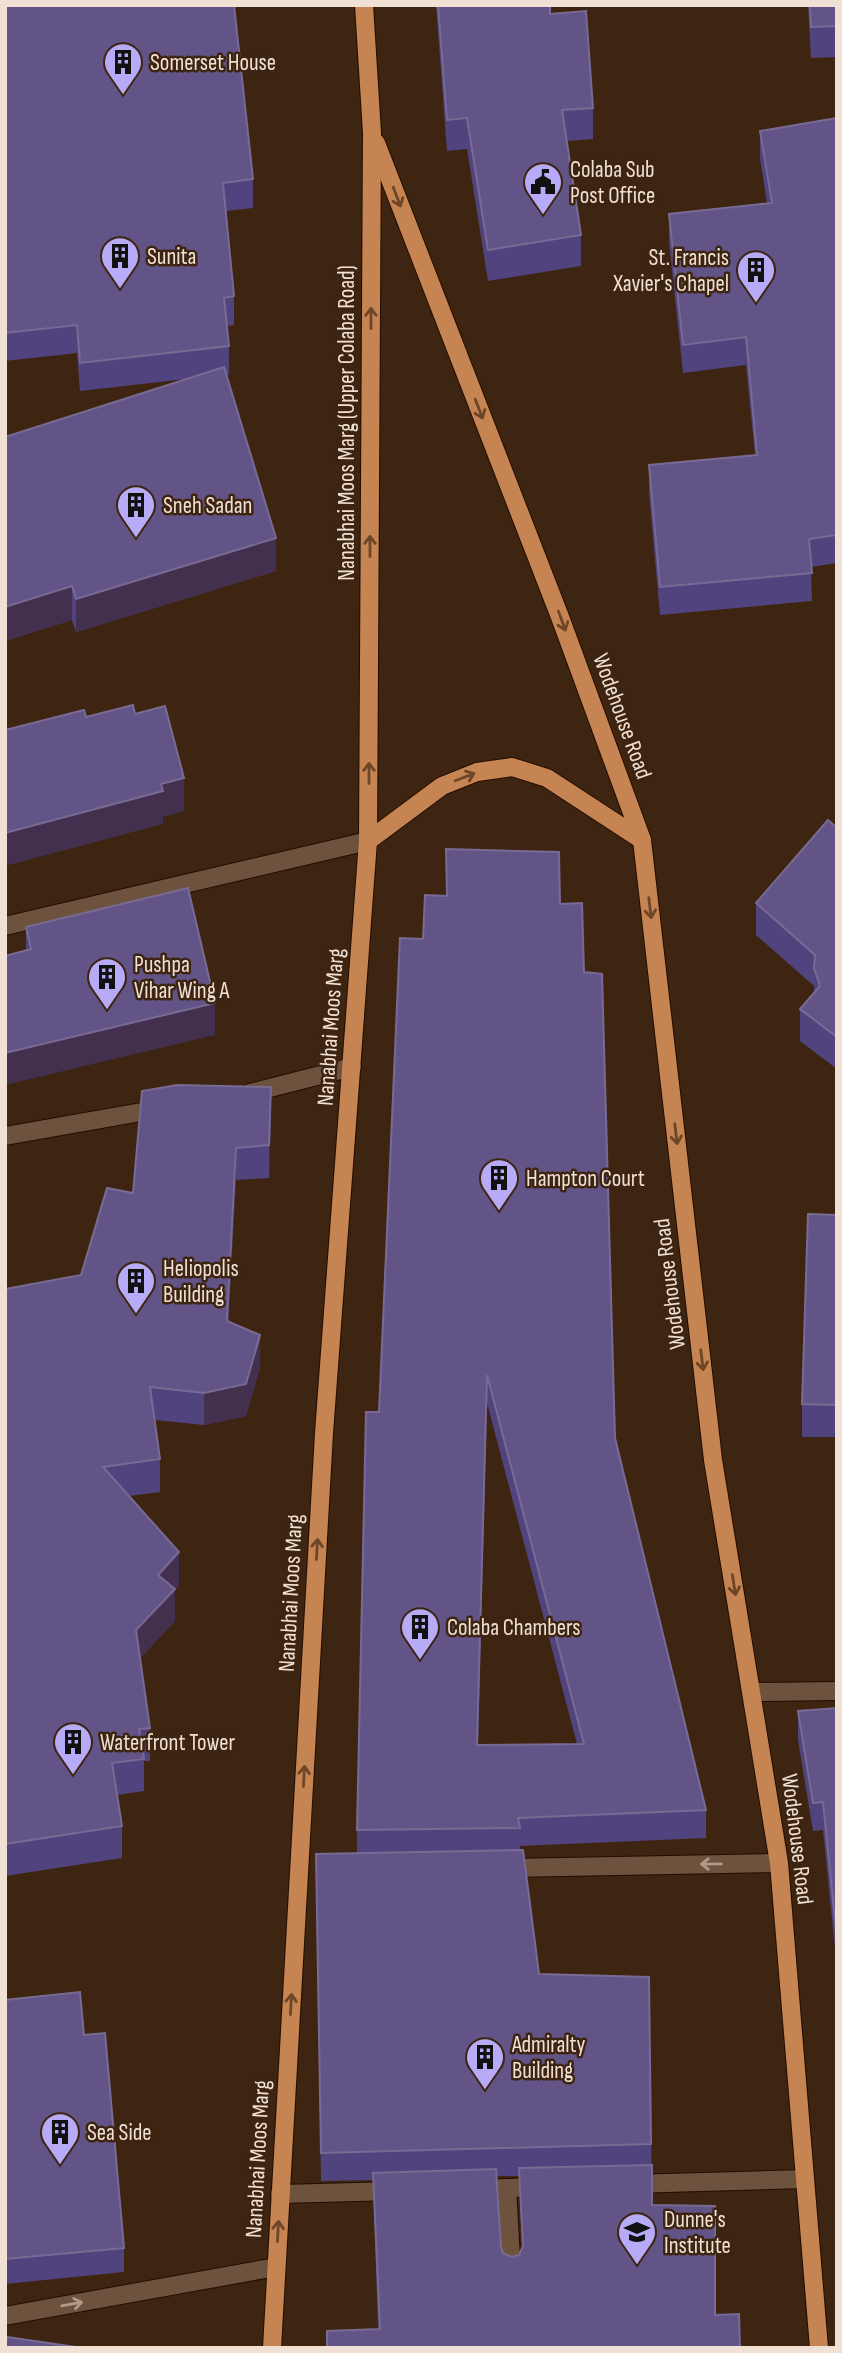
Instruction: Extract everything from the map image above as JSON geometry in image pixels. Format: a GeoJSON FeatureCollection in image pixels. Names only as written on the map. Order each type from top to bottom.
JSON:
{"type":"FeatureCollection","features":[{"type":"Feature","properties":{"kind":"main road","name":"Nanabhai Moos Marg (Upper Colaba Road)"},"geometry":{"type":"LineString","coordinates":[[364,5],[372,134],[368,841]]}},
{"type":"Feature","properties":{"kind":"main road","name":"Wodehouse Road"},"geometry":{"type":"LineString","coordinates":[[372,134],[561,617],[642,840],[713,1460],[779,1863],[819,2348]]}},
{"type":"Feature","properties":{"kind":"main road"},"geometry":{"type":"LineString","coordinates":[[368,841],[442,786],[477,772],[512,767],[547,778],[642,840]]}},
{"type":"Feature","properties":{"kind":"main road","name":"Nanabhai Moos Marg"},"geometry":{"type":"LineString","coordinates":[[272,2348],[280,2194],[305,1871],[324,1433],[368,841]]}},
{"type":"Feature","properties":{"kind":"street"},"geometry":{"type":"LineString","coordinates":[[5,926],[368,841]]}},
{"type":"Feature","properties":{"kind":"street"},"geometry":{"type":"LineString","coordinates":[[229,1097],[352,1067]]}},
{"type":"Feature","properties":{"kind":"street"},"geometry":{"type":"LineString","coordinates":[[5,1136],[176,1106]]}},
{"type":"Feature","properties":{"kind":"street"},"geometry":{"type":"LineString","coordinates":[[752,1692],[837,1691]]}},
{"type":"Feature","properties":{"kind":"street"},"geometry":{"type":"LineString","coordinates":[[490,1868],[779,1863]]}},
{"type":"Feature","properties":{"kind":"street"},"geometry":{"type":"LineString","coordinates":[[617,2184],[805,2179]]}},
{"type":"Feature","properties":{"kind":"street"},"geometry":{"type":"LineString","coordinates":[[454,2189],[562,2186]]}},
{"type":"Feature","properties":{"kind":"street"},"geometry":{"type":"LineString","coordinates":[[507,2188],[512,2276]]}},
{"type":"Feature","properties":{"kind":"street"},"geometry":{"type":"LineString","coordinates":[[280,2194],[414,2190]]}},
{"type":"Feature","properties":{"kind":"street"},"geometry":{"type":"LineString","coordinates":[[5,2316],[276,2267]]}},
{"type":"Feature","properties":{"kind":"building"},"geometry":{"type":"Polygon","coordinates":[[[5,5],[234,5],[253,179],[223,183],[234,296],[224,298],[229,346],[80,363],[77,325],[5,333],[5,5]]]}},
{"type":"Feature","properties":{"kind":"building"},"geometry":{"type":"Polygon","coordinates":[[[438,5],[550,5],[550,14],[586,11],[593,108],[562,110],[581,235],[488,250],[467,118],[447,120],[438,5]]]}},
{"type":"Feature","properties":{"kind":"building"},"geometry":{"type":"Polygon","coordinates":[[[810,5],[837,5],[837,26],[811,27],[810,5]]]}},
{"type":"Feature","properties":{"kind":"building"},"geometry":{"type":"Polygon","coordinates":[[[837,118],[837,535],[809,539],[812,573],[660,587],[649,465],[757,455],[746,337],[683,345],[669,214],[772,203],[760,131],[837,118]]]}},
{"type":"Feature","properties":{"kind":"building","name":"Sneh Sadan"},"geometry":{"type":"Polygon","coordinates":[[[224,367],[276,538],[76,599],[72,586],[5,607],[5,437],[224,367]]]}},
{"type":"Feature","properties":{"kind":"building"},"geometry":{"type":"Polygon","coordinates":[[[133,705],[135,714],[165,706],[184,778],[161,784],[163,791],[5,833],[5,730],[84,710],[86,717],[133,705]]]}},
{"type":"Feature","properties":{"kind":"building"},"geometry":{"type":"Polygon","coordinates":[[[828,820],[837,828],[837,1037],[800,1009],[820,986],[814,968],[815,955],[756,903],[828,820]]]}},
{"type":"Feature","properties":{"kind":"building"},"geometry":{"type":"Polygon","coordinates":[[[446,849],[559,852],[560,904],[582,903],[584,972],[602,974],[615,1438],[706,1810],[518,1818],[520,1828],[357,1830],[366,1412],[379,1412],[400,938],[423,939],[425,895],[447,896],[446,849]],[[487,1375],[477,1745],[584,1744],[487,1375]]]}},
{"type":"Feature","properties":{"kind":"building","name":"Pushpa Vihar Wing A"},"geometry":{"type":"Polygon","coordinates":[[[188,888],[215,1003],[5,1053],[5,956],[31,949],[26,927],[188,888]]]}},
{"type":"Feature","properties":{"kind":"building"},"geometry":{"type":"Polygon","coordinates":[[[177,1085],[271,1087],[269,1145],[236,1148],[227,1321],[260,1335],[246,1384],[204,1393],[150,1387],[160,1459],[103,1467],[179,1552],[158,1575],[175,1589],[136,1630],[150,1728],[139,1729],[144,1759],[112,1763],[122,1826],[5,1844],[5,1289],[81,1275],[107,1188],[133,1193],[142,1091],[177,1085]]]}},
{"type":"Feature","properties":{"kind":"building"},"geometry":{"type":"Polygon","coordinates":[[[808,1214],[837,1215],[837,1405],[802,1404],[808,1214]]]}},
{"type":"Feature","properties":{"kind":"building"},"geometry":{"type":"Polygon","coordinates":[[[837,1708],[837,1940],[823,1802],[813,1803],[798,1711],[837,1708]]]}},
{"type":"Feature","properties":{"kind":"building","name":"Admiralty Building"},"geometry":{"type":"Polygon","coordinates":[[[523,1850],[539,1974],[649,1977],[651,2144],[321,2153],[316,1854],[523,1850]]]}},
{"type":"Feature","properties":{"kind":"building","name":"Sea Side"},"geometry":{"type":"Polygon","coordinates":[[[80,1992],[84,2035],[105,2033],[124,2248],[5,2259],[5,2000],[80,1992]]]}},
{"type":"Feature","properties":{"kind":"building"},"geometry":{"type":"Polygon","coordinates":[[[652,2165],[652,2205],[715,2206],[715,2315],[739,2314],[740,2348],[327,2348],[327,2331],[380,2329],[373,2173],[496,2169],[501,2247],[503,2253],[512,2257],[519,2255],[523,2246],[519,2168],[652,2165]]]}},
{"type":"Feature","properties":{"kind":"building"},"geometry":{"type":"Polygon","coordinates":[[[7,2337],[83,2348],[5,2348],[7,2337]]]}},
{"type":"Feature","properties":{"kind":"place","name":"Somerset House"},"geometry":{"type":"Point","coordinates":[123,96]}},
{"type":"Feature","properties":{"kind":"place","name":"Colaba Sub Post Office"},"geometry":{"type":"Point","coordinates":[543,216]}},
{"type":"Feature","properties":{"kind":"place","name":"Sunita"},"geometry":{"type":"Point","coordinates":[120,290]}},
{"type":"Feature","properties":{"kind":"place","name":"St. Francis Xavier's Chapel"},"geometry":{"type":"Point","coordinates":[756,304]}},
{"type":"Feature","properties":{"kind":"place","name":"Sneh Sadan"},"geometry":{"type":"Point","coordinates":[136,539]}},
{"type":"Feature","properties":{"kind":"place","name":"Pushpa Vihar Wing A"},"geometry":{"type":"Point","coordinates":[107,1011]}},
{"type":"Feature","properties":{"kind":"place","name":"Hampton Court"},"geometry":{"type":"Point","coordinates":[499,1212]}},
{"type":"Feature","properties":{"kind":"place","name":"Heliopolis Building"},"geometry":{"type":"Point","coordinates":[136,1315]}},
{"type":"Feature","properties":{"kind":"place","name":"Colaba Chambers"},"geometry":{"type":"Point","coordinates":[420,1661]}},
{"type":"Feature","properties":{"kind":"place","name":"Waterfront Tower"},"geometry":{"type":"Point","coordinates":[73,1776]}},
{"type":"Feature","properties":{"kind":"place","name":"Admiralty Building"},"geometry":{"type":"Point","coordinates":[485,2091]}},
{"type":"Feature","properties":{"kind":"place","name":"Sea Side"},"geometry":{"type":"Point","coordinates":[60,2166]}},
{"type":"Feature","properties":{"kind":"place","name":"Dunne's Institute"},"geometry":{"type":"Point","coordinates":[637,2266]}}]}
